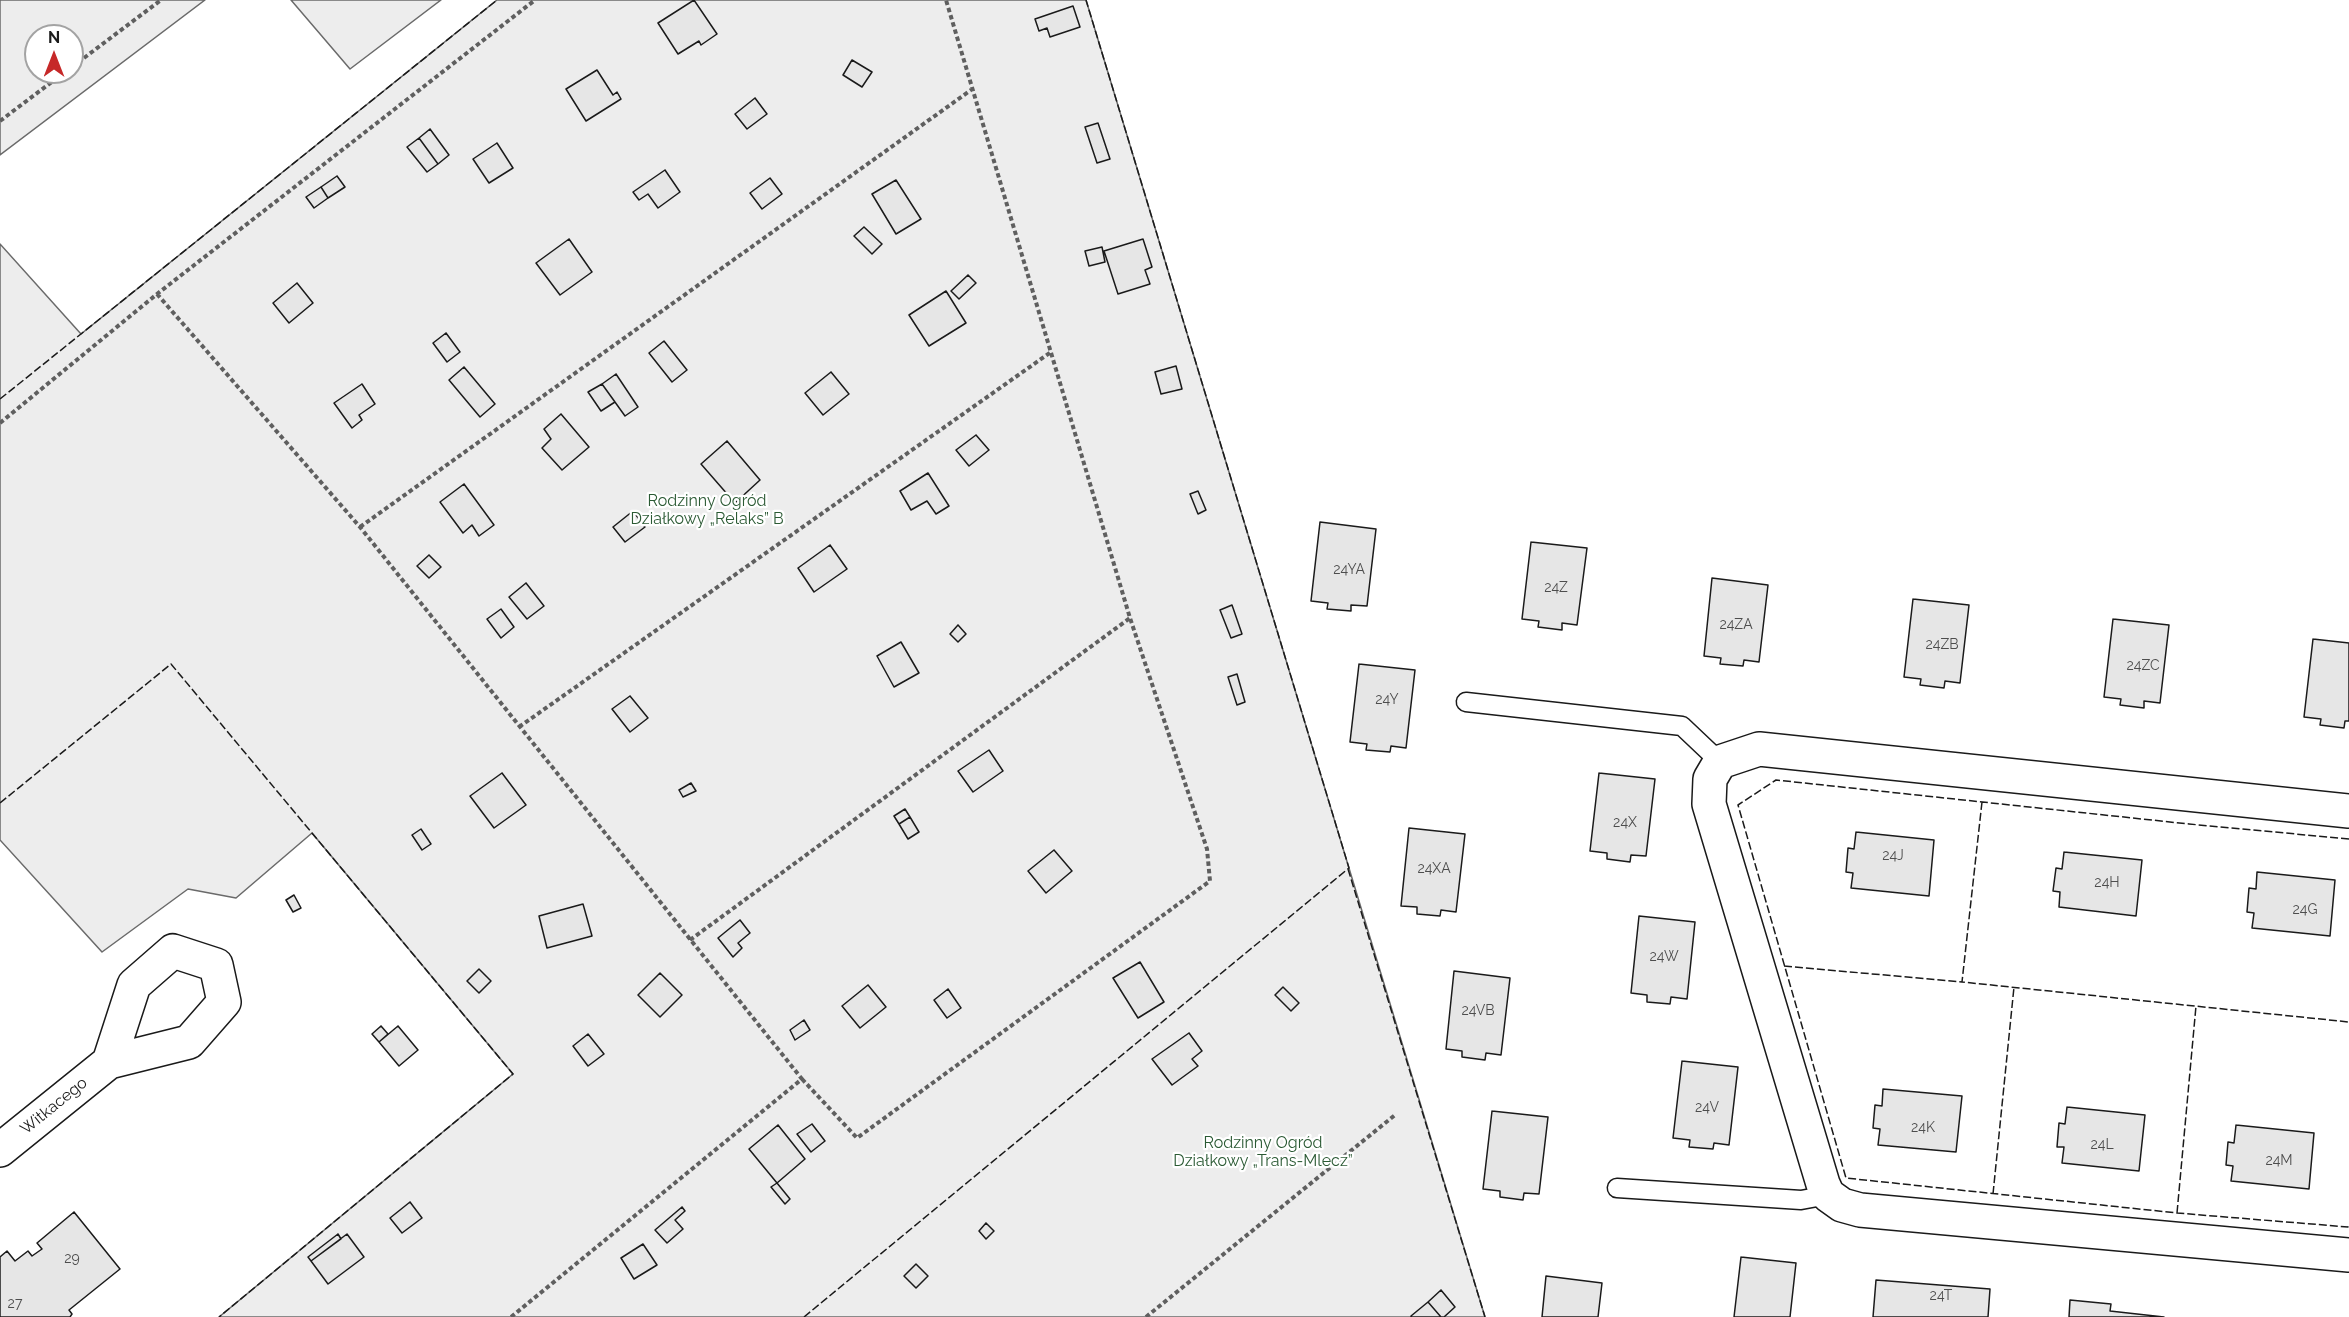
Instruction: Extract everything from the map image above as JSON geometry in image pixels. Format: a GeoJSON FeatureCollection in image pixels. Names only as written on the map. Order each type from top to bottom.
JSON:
{"type":"FeatureCollection","features":[{"type":"Feature","properties":{"kind":"street"},"geometry":{"type":"LineString","coordinates":[[2349,812],[1759,749],[1720,762],[1710,778],[1709,804],[1823,1184],[1828,1195],[1842,1205],[1860,1210],[2349,1256]]}},
{"type":"Feature","properties":{"kind":"street","name":"Witkacego"},"geometry":{"type":"LineString","coordinates":[[0,1150],[109,1062]]}},
{"type":"Feature","properties":{"kind":"lane"},"geometry":{"type":"LineString","coordinates":[[1466,702],[1682,726],[1720,762]]}},
{"type":"Feature","properties":{"kind":"lane"},"geometry":{"type":"LineString","coordinates":[[1617,1188],[1801,1200],[1828,1195]]}},
{"type":"Feature","properties":{"kind":"path"},"geometry":{"type":"LineString","coordinates":[[84,58],[161,0]]}},
{"type":"Feature","properties":{"kind":"path"},"geometry":{"type":"LineString","coordinates":[[0,423],[157,294],[535,0]]}},
{"type":"Feature","properties":{"kind":"path"},"geometry":{"type":"LineString","coordinates":[[157,294],[360,527],[802,1079],[856,1138],[1210,881],[1207,849],[1130,618],[946,0]]}},
{"type":"Feature","properties":{"kind":"path"},"geometry":{"type":"LineString","coordinates":[[0,121],[49,84]]}},
{"type":"Feature","properties":{"kind":"path"},"geometry":{"type":"LineString","coordinates":[[360,527],[971,90]]}},
{"type":"Feature","properties":{"kind":"path"},"geometry":{"type":"LineString","coordinates":[[519,727],[1051,351]]}},
{"type":"Feature","properties":{"kind":"path"},"geometry":{"type":"LineString","coordinates":[[690,940],[1130,618]]}},
{"type":"Feature","properties":{"kind":"path"},"geometry":{"type":"LineString","coordinates":[[511,1317],[802,1079]]}},
{"type":"Feature","properties":{"kind":"path"},"geometry":{"type":"LineString","coordinates":[[1146,1317],[1395,1115]]}},
{"type":"Feature","properties":{"kind":"shaded area"},"geometry":{"type":"Polygon","coordinates":[[[0,0],[205,0],[0,155],[0,0]]]}},
{"type":"Feature","properties":{"kind":"shaded area"},"geometry":{"type":"Polygon","coordinates":[[[291,0],[441,0],[350,69],[291,0]]]}},
{"type":"Feature","properties":{"kind":"shaded area","name":"Rodzinny Ogród Działkowy „Relaks” B"},"geometry":{"type":"Polygon","coordinates":[[[497,0],[1086,0],[1485,1317],[219,1317],[513,1074],[312,833],[236,898],[188,889],[102,952],[0,840],[0,244],[81,334],[497,0]]]}},
{"type":"Feature","properties":{"kind":"building"},"geometry":{"type":"Polygon","coordinates":[[[694,0],[717,34],[701,45],[699,41],[678,54],[658,23],[694,0]]]}},
{"type":"Feature","properties":{"kind":"building"},"geometry":{"type":"Polygon","coordinates":[[[1073,6],[1080,27],[1050,37],[1047,28],[1039,31],[1035,19],[1073,6]]]}},
{"type":"Feature","properties":{"kind":"building"},"geometry":{"type":"Polygon","coordinates":[[[852,60],[872,72],[862,87],[843,75],[852,60]]]}},
{"type":"Feature","properties":{"kind":"building"},"geometry":{"type":"Polygon","coordinates":[[[597,70],[613,95],[617,92],[621,99],[586,121],[566,89],[597,70]]]}},
{"type":"Feature","properties":{"kind":"building"},"geometry":{"type":"Polygon","coordinates":[[[755,98],[767,114],[747,129],[735,114],[755,98]]]}},
{"type":"Feature","properties":{"kind":"building"},"geometry":{"type":"Polygon","coordinates":[[[1098,123],[1110,159],[1097,163],[1085,127],[1098,123]]]}},
{"type":"Feature","properties":{"kind":"building"},"geometry":{"type":"Polygon","coordinates":[[[430,129],[449,155],[438,164],[419,138],[430,129]]]}},
{"type":"Feature","properties":{"kind":"building"},"geometry":{"type":"Polygon","coordinates":[[[419,138],[438,164],[427,172],[407,147],[419,138]]]}},
{"type":"Feature","properties":{"kind":"building"},"geometry":{"type":"Polygon","coordinates":[[[497,143],[513,168],[489,183],[473,159],[497,143]]]}},
{"type":"Feature","properties":{"kind":"building"},"geometry":{"type":"Polygon","coordinates":[[[665,170],[680,192],[658,208],[648,194],[639,200],[633,192],[665,170]]]}},
{"type":"Feature","properties":{"kind":"building"},"geometry":{"type":"Polygon","coordinates":[[[337,176],[345,187],[328,198],[321,187],[337,176]]]}},
{"type":"Feature","properties":{"kind":"building"},"geometry":{"type":"Polygon","coordinates":[[[770,178],[782,194],[762,209],[750,193],[770,178]]]}},
{"type":"Feature","properties":{"kind":"building"},"geometry":{"type":"Polygon","coordinates":[[[896,180],[921,219],[896,234],[872,194],[896,180]]]}},
{"type":"Feature","properties":{"kind":"building"},"geometry":{"type":"Polygon","coordinates":[[[321,187],[328,198],[314,208],[306,197],[321,187]]]}},
{"type":"Feature","properties":{"kind":"building"},"geometry":{"type":"Polygon","coordinates":[[[864,227],[882,244],[872,254],[854,236],[864,227]]]}},
{"type":"Feature","properties":{"kind":"building"},"geometry":{"type":"Polygon","coordinates":[[[569,239],[592,272],[560,295],[536,263],[569,239]]]}},
{"type":"Feature","properties":{"kind":"building"},"geometry":{"type":"Polygon","coordinates":[[[1143,239],[1152,267],[1145,270],[1150,284],[1118,294],[1104,251],[1143,239]]]}},
{"type":"Feature","properties":{"kind":"building"},"geometry":{"type":"Polygon","coordinates":[[[1102,247],[1105,262],[1089,266],[1085,251],[1102,247]]]}},
{"type":"Feature","properties":{"kind":"building"},"geometry":{"type":"Polygon","coordinates":[[[968,275],[976,283],[959,299],[951,291],[968,275]]]}},
{"type":"Feature","properties":{"kind":"building"},"geometry":{"type":"Polygon","coordinates":[[[297,283],[313,303],[289,323],[273,303],[297,283]]]}},
{"type":"Feature","properties":{"kind":"building"},"geometry":{"type":"Polygon","coordinates":[[[946,291],[966,323],[929,346],[909,315],[946,291]]]}},
{"type":"Feature","properties":{"kind":"building"},"geometry":{"type":"Polygon","coordinates":[[[446,333],[460,352],[447,362],[433,343],[446,333]]]}},
{"type":"Feature","properties":{"kind":"building"},"geometry":{"type":"Polygon","coordinates":[[[664,341],[687,370],[672,382],[649,353],[664,341]]]}},
{"type":"Feature","properties":{"kind":"building"},"geometry":{"type":"Polygon","coordinates":[[[1176,366],[1182,389],[1161,394],[1155,372],[1176,366]]]}},
{"type":"Feature","properties":{"kind":"building"},"geometry":{"type":"Polygon","coordinates":[[[464,367],[495,404],[480,417],[449,380],[464,367]]]}},
{"type":"Feature","properties":{"kind":"building"},"geometry":{"type":"Polygon","coordinates":[[[831,372],[849,394],[823,415],[805,393],[831,372]]]}},
{"type":"Feature","properties":{"kind":"building"},"geometry":{"type":"Polygon","coordinates":[[[616,374],[638,407],[625,416],[602,384],[616,374]]]}},
{"type":"Feature","properties":{"kind":"building"},"geometry":{"type":"Polygon","coordinates":[[[362,384],[375,404],[359,415],[362,420],[352,428],[334,403],[362,384]]]}},
{"type":"Feature","properties":{"kind":"building"},"geometry":{"type":"Polygon","coordinates":[[[602,384],[615,402],[601,411],[588,392],[602,384]]]}},
{"type":"Feature","properties":{"kind":"building"},"geometry":{"type":"Polygon","coordinates":[[[561,414],[589,447],[562,470],[542,448],[551,439],[544,429],[561,414]]]}},
{"type":"Feature","properties":{"kind":"building"},"geometry":{"type":"Polygon","coordinates":[[[976,435],[989,450],[969,466],[956,450],[976,435]]]}},
{"type":"Feature","properties":{"kind":"building"},"geometry":{"type":"Polygon","coordinates":[[[727,441],[760,480],[735,503],[701,464],[727,441]]]}},
{"type":"Feature","properties":{"kind":"building"},"geometry":{"type":"Polygon","coordinates":[[[928,473],[949,506],[936,514],[927,501],[911,510],[900,491],[928,473]]]}},
{"type":"Feature","properties":{"kind":"building"},"geometry":{"type":"Polygon","coordinates":[[[464,484],[494,525],[479,536],[472,525],[463,533],[440,502],[464,484]]]}},
{"type":"Feature","properties":{"kind":"building"},"geometry":{"type":"Polygon","coordinates":[[[1198,491],[1206,510],[1198,514],[1190,494],[1198,491]]]}},
{"type":"Feature","properties":{"kind":"building"},"geometry":{"type":"Polygon","coordinates":[[[633,511],[645,527],[625,542],[613,527],[633,511]]]}},
{"type":"Feature","properties":{"kind":"building"},"geometry":{"type":"Polygon","coordinates":[[[1320,522],[1376,529],[1367,606],[1351,605],[1351,611],[1327,609],[1328,603],[1311,601],[1320,522]]]}},
{"type":"Feature","properties":{"kind":"building"},"geometry":{"type":"Polygon","coordinates":[[[1531,542],[1587,548],[1577,625],[1562,623],[1562,630],[1538,627],[1539,621],[1522,619],[1531,542]]]}},
{"type":"Feature","properties":{"kind":"building"},"geometry":{"type":"Polygon","coordinates":[[[830,545],[847,569],[814,592],[798,568],[830,545]]]}},
{"type":"Feature","properties":{"kind":"building"},"geometry":{"type":"Polygon","coordinates":[[[429,555],[441,567],[429,578],[417,566],[429,555]]]}},
{"type":"Feature","properties":{"kind":"building"},"geometry":{"type":"Polygon","coordinates":[[[1712,578],[1768,585],[1759,662],[1744,660],[1743,666],[1720,664],[1721,658],[1704,656],[1712,578]]]}},
{"type":"Feature","properties":{"kind":"building"},"geometry":{"type":"Polygon","coordinates":[[[526,583],[544,606],[527,619],[509,597],[526,583]]]}},
{"type":"Feature","properties":{"kind":"building"},"geometry":{"type":"Polygon","coordinates":[[[1913,599],[1969,605],[1960,683],[1945,681],[1944,688],[1920,685],[1921,679],[1904,677],[1913,599]]]}},
{"type":"Feature","properties":{"kind":"building"},"geometry":{"type":"Polygon","coordinates":[[[1232,605],[1242,634],[1231,638],[1220,610],[1232,605]]]}},
{"type":"Feature","properties":{"kind":"building"},"geometry":{"type":"Polygon","coordinates":[[[501,609],[514,627],[501,638],[487,619],[501,609]]]}},
{"type":"Feature","properties":{"kind":"building"},"geometry":{"type":"Polygon","coordinates":[[[2113,619],[2169,625],[2160,703],[2144,701],[2144,708],[2120,705],[2121,699],[2104,697],[2113,619]]]}},
{"type":"Feature","properties":{"kind":"building"},"geometry":{"type":"Polygon","coordinates":[[[958,625],[966,634],[958,642],[950,634],[958,625]]]}},
{"type":"Feature","properties":{"kind":"building"},"geometry":{"type":"Polygon","coordinates":[[[2313,639],[2349,643],[2349,721],[2345,721],[2344,728],[2320,725],[2321,719],[2304,717],[2313,639]]]}},
{"type":"Feature","properties":{"kind":"building"},"geometry":{"type":"Polygon","coordinates":[[[901,642],[919,673],[894,687],[877,656],[901,642]]]}},
{"type":"Feature","properties":{"kind":"building"},"geometry":{"type":"Polygon","coordinates":[[[1359,664],[1415,670],[1406,748],[1391,746],[1390,752],[1366,750],[1367,744],[1350,742],[1359,664]]]}},
{"type":"Feature","properties":{"kind":"building"},"geometry":{"type":"Polygon","coordinates":[[[1237,674],[1245,702],[1237,705],[1228,677],[1237,674]]]}},
{"type":"Feature","properties":{"kind":"building"},"geometry":{"type":"Polygon","coordinates":[[[630,696],[648,718],[630,732],[612,709],[630,696]]]}},
{"type":"Feature","properties":{"kind":"building"},"geometry":{"type":"Polygon","coordinates":[[[989,750],[1003,771],[973,792],[958,771],[989,750]]]}},
{"type":"Feature","properties":{"kind":"building"},"geometry":{"type":"Polygon","coordinates":[[[502,773],[526,805],[494,828],[470,796],[502,773]]]}},
{"type":"Feature","properties":{"kind":"building"},"geometry":{"type":"Polygon","coordinates":[[[1599,773],[1655,779],[1646,856],[1631,855],[1630,862],[1607,859],[1607,853],[1590,851],[1599,773]]]}},
{"type":"Feature","properties":{"kind":"building"},"geometry":{"type":"Polygon","coordinates":[[[691,783],[696,791],[683,797],[679,790],[691,783]]]}},
{"type":"Feature","properties":{"kind":"building"},"geometry":{"type":"Polygon","coordinates":[[[905,809],[910,817],[899,824],[894,816],[905,809]]]}},
{"type":"Feature","properties":{"kind":"building"},"geometry":{"type":"Polygon","coordinates":[[[910,817],[919,832],[908,839],[899,824],[910,817]]]}},
{"type":"Feature","properties":{"kind":"building"},"geometry":{"type":"Polygon","coordinates":[[[1409,828],[1465,834],[1456,912],[1441,910],[1440,916],[1417,914],[1417,907],[1401,906],[1409,828]]]}},
{"type":"Feature","properties":{"kind":"building"},"geometry":{"type":"Polygon","coordinates":[[[421,829],[431,844],[422,850],[412,835],[421,829]]]}},
{"type":"Feature","properties":{"kind":"building"},"geometry":{"type":"Polygon","coordinates":[[[1856,832],[1934,840],[1929,896],[1851,888],[1853,873],[1846,872],[1848,848],[1854,849],[1856,832]]]}},
{"type":"Feature","properties":{"kind":"building"},"geometry":{"type":"Polygon","coordinates":[[[1054,850],[1072,871],[1046,893],[1028,871],[1054,850]]]}},
{"type":"Feature","properties":{"kind":"building"},"geometry":{"type":"Polygon","coordinates":[[[2064,852],[2142,860],[2136,916],[2059,907],[2060,892],[2053,891],[2056,868],[2062,869],[2064,852]]]}},
{"type":"Feature","properties":{"kind":"building"},"geometry":{"type":"Polygon","coordinates":[[[2257,872],[2335,880],[2330,936],[2252,928],[2254,913],[2247,912],[2249,888],[2256,889],[2257,872]]]}},
{"type":"Feature","properties":{"kind":"building"},"geometry":{"type":"Polygon","coordinates":[[[294,895],[301,908],[293,912],[286,900],[294,895]]]}},
{"type":"Feature","properties":{"kind":"building"},"geometry":{"type":"Polygon","coordinates":[[[583,904],[592,936],[547,948],[539,916],[583,904]]]}},
{"type":"Feature","properties":{"kind":"building"},"geometry":{"type":"Polygon","coordinates":[[[1639,916],[1695,922],[1687,999],[1671,997],[1670,1004],[1647,1002],[1647,995],[1631,993],[1639,916]]]}},
{"type":"Feature","properties":{"kind":"building"},"geometry":{"type":"Polygon","coordinates":[[[740,920],[750,933],[738,943],[742,948],[733,957],[718,938],[740,920]]]}},
{"type":"Feature","properties":{"kind":"building"},"geometry":{"type":"Polygon","coordinates":[[[1140,962],[1164,1002],[1138,1018],[1113,978],[1140,962]]]}},
{"type":"Feature","properties":{"kind":"building"},"geometry":{"type":"Polygon","coordinates":[[[479,969],[491,981],[479,993],[467,981],[479,969]]]}},
{"type":"Feature","properties":{"kind":"building"},"geometry":{"type":"Polygon","coordinates":[[[1454,971],[1510,978],[1501,1055],[1486,1053],[1485,1060],[1462,1057],[1462,1051],[1446,1049],[1454,971]]]}},
{"type":"Feature","properties":{"kind":"building"},"geometry":{"type":"Polygon","coordinates":[[[660,973],[682,995],[660,1017],[638,995],[660,973]]]}},
{"type":"Feature","properties":{"kind":"building"},"geometry":{"type":"Polygon","coordinates":[[[868,985],[886,1007],[860,1028],[842,1006],[868,985]]]}},
{"type":"Feature","properties":{"kind":"building"},"geometry":{"type":"Polygon","coordinates":[[[1283,987],[1299,1003],[1291,1011],[1275,995],[1283,987]]]}},
{"type":"Feature","properties":{"kind":"building"},"geometry":{"type":"Polygon","coordinates":[[[948,989],[961,1008],[947,1018],[934,1000],[948,989]]]}},
{"type":"Feature","properties":{"kind":"building"},"geometry":{"type":"Polygon","coordinates":[[[804,1020],[810,1030],[795,1040],[790,1030],[804,1020]]]}},
{"type":"Feature","properties":{"kind":"building"},"geometry":{"type":"Polygon","coordinates":[[[381,1026],[388,1034],[379,1042],[372,1034],[381,1026]]]}},
{"type":"Feature","properties":{"kind":"building"},"geometry":{"type":"Polygon","coordinates":[[[398,1026],[418,1050],[399,1066],[379,1042],[398,1026]]]}},
{"type":"Feature","properties":{"kind":"building"},"geometry":{"type":"Polygon","coordinates":[[[1189,1033],[1202,1051],[1192,1059],[1198,1066],[1172,1085],[1152,1059],[1189,1033]]]}},
{"type":"Feature","properties":{"kind":"building"},"geometry":{"type":"Polygon","coordinates":[[[588,1034],[604,1054],[588,1066],[573,1046],[588,1034]]]}},
{"type":"Feature","properties":{"kind":"building"},"geometry":{"type":"Polygon","coordinates":[[[1682,1061],[1738,1067],[1729,1145],[1714,1143],[1713,1149],[1689,1147],[1690,1140],[1673,1138],[1682,1061]]]}},
{"type":"Feature","properties":{"kind":"building"},"geometry":{"type":"Polygon","coordinates":[[[1883,1089],[1962,1096],[1956,1152],[1878,1145],[1880,1129],[1873,1128],[1875,1105],[1882,1106],[1883,1089]]]}},
{"type":"Feature","properties":{"kind":"building"},"geometry":{"type":"Polygon","coordinates":[[[2067,1107],[2145,1115],[2139,1171],[2062,1163],[2064,1147],[2057,1147],[2059,1123],[2065,1124],[2067,1107]]]}},
{"type":"Feature","properties":{"kind":"building"},"geometry":{"type":"Polygon","coordinates":[[[1492,1111],[1548,1117],[1539,1194],[1524,1193],[1523,1200],[1500,1197],[1500,1191],[1483,1189],[1492,1111]]]}},
{"type":"Feature","properties":{"kind":"building"},"geometry":{"type":"Polygon","coordinates":[[[812,1124],[825,1141],[811,1152],[797,1134],[812,1124]]]}},
{"type":"Feature","properties":{"kind":"building"},"geometry":{"type":"Polygon","coordinates":[[[778,1125],[805,1159],[777,1183],[749,1149],[778,1125]]]}},
{"type":"Feature","properties":{"kind":"building"},"geometry":{"type":"Polygon","coordinates":[[[2236,1125],[2314,1133],[2309,1189],[2231,1181],[2233,1166],[2226,1165],[2228,1142],[2234,1143],[2236,1125]]]}},
{"type":"Feature","properties":{"kind":"building"},"geometry":{"type":"Polygon","coordinates":[[[777,1183],[790,1199],[785,1204],[771,1187],[777,1183]]]}},
{"type":"Feature","properties":{"kind":"building"},"geometry":{"type":"Polygon","coordinates":[[[410,1202],[422,1218],[402,1233],[390,1218],[410,1202]]]}},
{"type":"Feature","properties":{"kind":"building"},"geometry":{"type":"Polygon","coordinates":[[[682,1207],[685,1211],[675,1220],[683,1229],[667,1243],[655,1230],[682,1207]]]}},
{"type":"Feature","properties":{"kind":"building"},"geometry":{"type":"Polygon","coordinates":[[[74,1212],[120,1269],[69,1310],[72,1314],[70,1317],[0,1317],[0,1257],[7,1251],[15,1261],[28,1251],[32,1256],[42,1249],[37,1243],[74,1212]]]}},
{"type":"Feature","properties":{"kind":"building"},"geometry":{"type":"Polygon","coordinates":[[[986,1223],[994,1231],[986,1239],[979,1231],[986,1223]]]}},
{"type":"Feature","properties":{"kind":"building"},"geometry":{"type":"Polygon","coordinates":[[[338,1234],[341,1239],[311,1261],[308,1257],[338,1234]]]}},
{"type":"Feature","properties":{"kind":"building"},"geometry":{"type":"Polygon","coordinates":[[[347,1234],[364,1257],[328,1284],[311,1261],[347,1234]]]}},
{"type":"Feature","properties":{"kind":"building"},"geometry":{"type":"Polygon","coordinates":[[[643,1244],[657,1265],[634,1279],[621,1258],[643,1244]]]}},
{"type":"Feature","properties":{"kind":"building"},"geometry":{"type":"Polygon","coordinates":[[[1741,1257],[1796,1263],[1790,1317],[1734,1317],[1741,1257]]]}},
{"type":"Feature","properties":{"kind":"building"},"geometry":{"type":"Polygon","coordinates":[[[916,1264],[928,1276],[916,1288],[904,1276],[916,1264]]]}},
{"type":"Feature","properties":{"kind":"building"},"geometry":{"type":"Polygon","coordinates":[[[1546,1276],[1602,1283],[1598,1317],[1542,1317],[1546,1276]]]}},
{"type":"Feature","properties":{"kind":"building"},"geometry":{"type":"Polygon","coordinates":[[[1876,1280],[1990,1289],[1988,1317],[1873,1317],[1876,1280]]]}},
{"type":"Feature","properties":{"kind":"building"},"geometry":{"type":"Polygon","coordinates":[[[1441,1290],[1455,1307],[1444,1317],[1441,1317],[1428,1302],[1441,1290]]]}},
{"type":"Feature","properties":{"kind":"building"},"geometry":{"type":"Polygon","coordinates":[[[2070,1300],[2111,1304],[2110,1311],[2164,1317],[2069,1317],[2070,1300]]]}},
{"type":"Feature","properties":{"kind":"building"},"geometry":{"type":"Polygon","coordinates":[[[1428,1302],[1441,1317],[1411,1317],[1411,1316],[1428,1302]]]}},
{"type":"Feature","properties":{"kind":"fence"},"geometry":{"type":"LineString","coordinates":[[0,399],[497,0]]}},
{"type":"Feature","properties":{"kind":"fence"},"geometry":{"type":"LineString","coordinates":[[804,1317],[1349,868],[1086,0]]}},
{"type":"Feature","properties":{"kind":"fence"},"geometry":{"type":"LineString","coordinates":[[0,803],[171,664],[513,1074],[219,1317]]}},
{"type":"Feature","properties":{"kind":"fence"},"geometry":{"type":"LineString","coordinates":[[2349,839],[1776,780],[1738,805],[1846,1178],[2177,1213],[2348,1227],[2349,1225]]}},
{"type":"Feature","properties":{"kind":"fence"},"geometry":{"type":"LineString","coordinates":[[1982,802],[1962,982],[2349,1022]]}},
{"type":"Feature","properties":{"kind":"fence"},"geometry":{"type":"LineString","coordinates":[[1348,869],[1485,1317]]}},
{"type":"Feature","properties":{"kind":"fence"},"geometry":{"type":"LineString","coordinates":[[1784,966],[1962,982]]}},
{"type":"Feature","properties":{"kind":"fence"},"geometry":{"type":"LineString","coordinates":[[1993,1194],[2014,987]]}},
{"type":"Feature","properties":{"kind":"fence"},"geometry":{"type":"LineString","coordinates":[[2177,1213],[2196,1006]]}},
{"type":"Feature","properties":{"kind":"park label","name":"Rodzinny Ogród Działkowy „Trans-Mlecz”"},"geometry":{"type":"Point","coordinates":[1263,1152]}}]}
